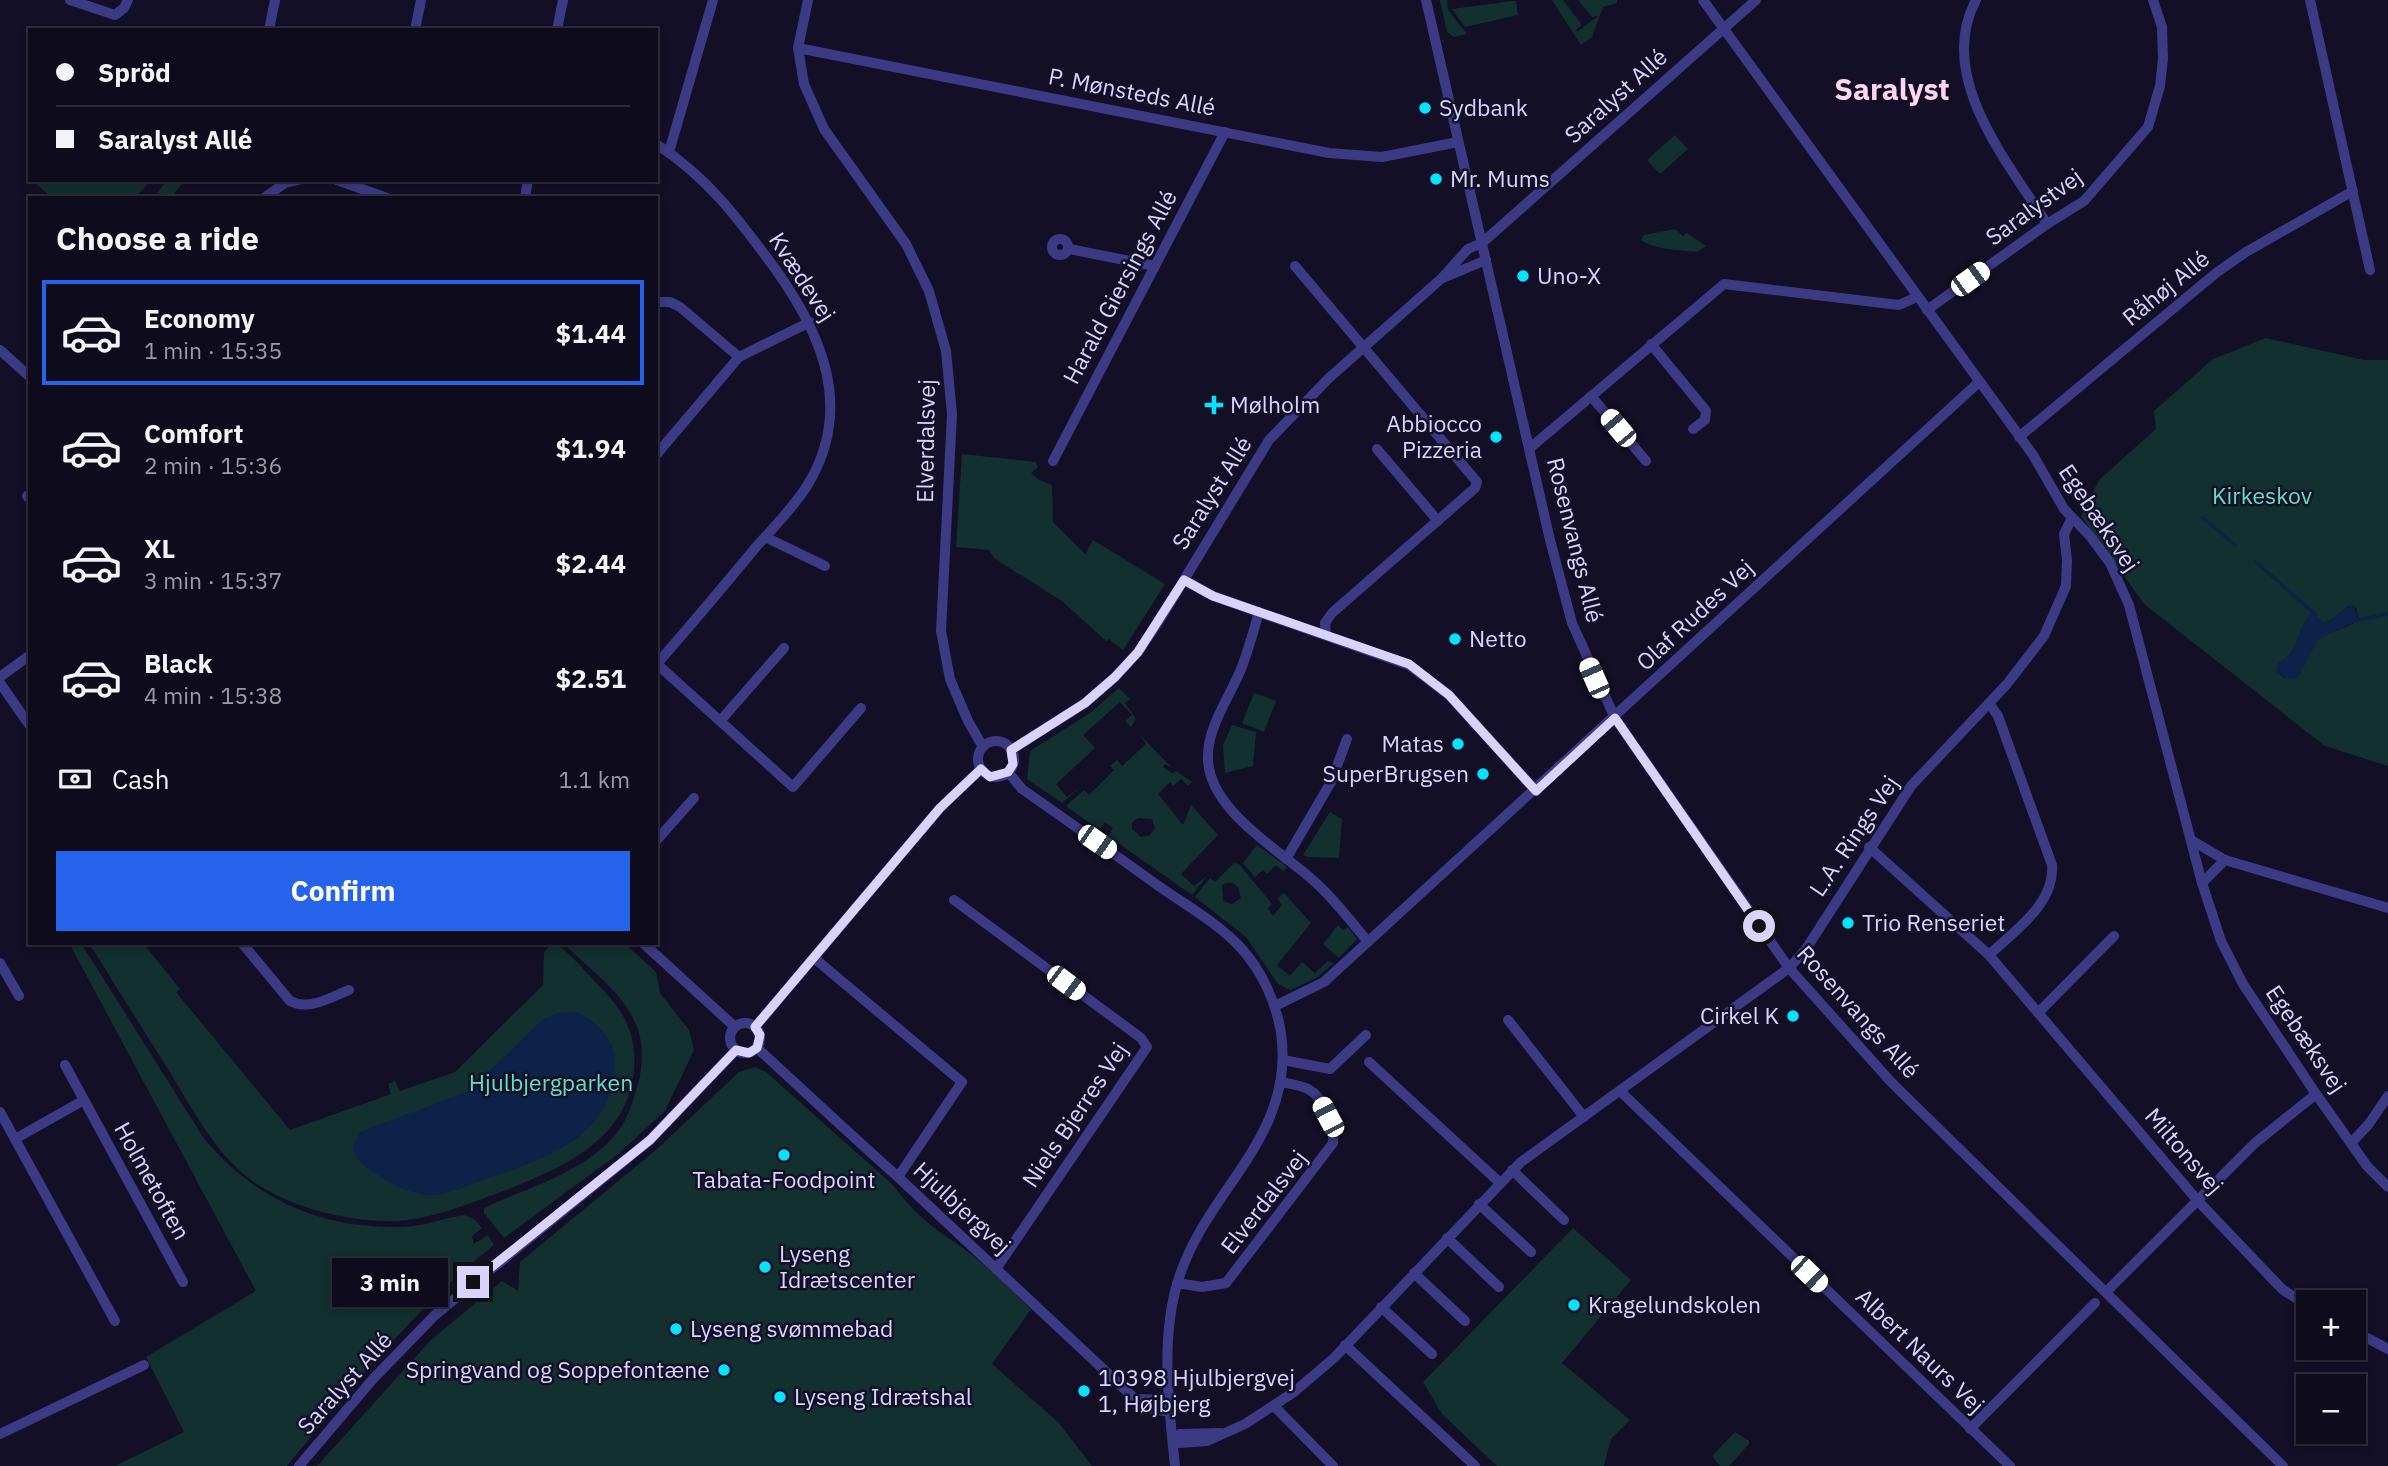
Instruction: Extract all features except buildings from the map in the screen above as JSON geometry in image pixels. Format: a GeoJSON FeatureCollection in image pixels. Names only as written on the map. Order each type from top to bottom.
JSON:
{"type":"FeatureCollection","features":[{"type":"Feature","properties":{"kind":"street"},"geometry":{"type":"LineString","coordinates":[[70,0],[115,15],[124,8],[128,0]]}},
{"type":"Feature","properties":{"kind":"street"},"geometry":{"type":"LineString","coordinates":[[269,28],[275,0]]}},
{"type":"Feature","properties":{"kind":"street"},"geometry":{"type":"LineString","coordinates":[[415,28],[421,0]]}},
{"type":"Feature","properties":{"kind":"street"},"geometry":{"type":"LineString","coordinates":[[558,28],[563,0]]}},
{"type":"Feature","properties":{"kind":"street"},"geometry":{"type":"LineString","coordinates":[[669,152],[713,0]]}},
{"type":"Feature","properties":{"kind":"street","name":"Elverdalsvej"},"geometry":{"type":"LineString","coordinates":[[808,0],[798,48],[804,84],[824,129],[906,244],[929,291],[939,321],[948,363],[952,414],[941,602],[943,653],[968,721],[983,747]]}},
{"type":"Feature","properties":{"kind":"street","name":"Rosenvangs Allé"},"geometry":{"type":"LineString","coordinates":[[1426,0],[1572,623],[1587,662],[1615,718],[1789,968],[1892,1083],[2283,1466]]}},
{"type":"Feature","properties":{"kind":"street","name":"Egebæksvej"},"geometry":{"type":"LineString","coordinates":[[1703,0],[2019,437],[2072,518],[2110,563],[2129,605],[2213,921],[2236,972],[2316,1094],[2367,1166],[2388,1187]]}},
{"type":"Feature","properties":{"kind":"street","name":"Saralyst Allé"},"geometry":{"type":"LineString","coordinates":[[1011,750],[1085,703],[1138,652],[1269,440],[1300,405],[1442,278],[1468,248],[1482,243],[1756,0]]}},
{"type":"Feature","properties":{"kind":"street"},"geometry":{"type":"LineString","coordinates":[[1976,0],[1969,17],[1964,50],[1970,86],[1989,131],[2047,224]]}},
{"type":"Feature","properties":{"kind":"street","name":"Saralystvej"},"geometry":{"type":"LineString","coordinates":[[1927,310],[2096,191],[2148,127],[2160,86],[2163,60],[2162,27],[2153,0]]}},
{"type":"Feature","properties":{"kind":"street"},"geometry":{"type":"LineString","coordinates":[[2310,0],[2370,270]]}},
{"type":"Feature","properties":{"kind":"street","name":"P. Mønsteds Allé"},"geometry":{"type":"LineString","coordinates":[[798,48],[1329,153],[1382,157],[1458,142]]}},
{"type":"Feature","properties":{"kind":"street","name":"Harald Giersings Allé"},"geometry":{"type":"LineString","coordinates":[[1053,461],[1225,132]]}},
{"type":"Feature","properties":{"kind":"street","name":"Kvædevej"},"geometry":{"type":"LineString","coordinates":[[658,145],[722,198],[810,322],[820,347],[829,389],[830,409],[824,450],[806,488],[658,663]]}},
{"type":"Feature","properties":{"kind":"street"},"geometry":{"type":"LineString","coordinates":[[267,196],[289,182]]}},
{"type":"Feature","properties":{"kind":"street"},"geometry":{"type":"LineString","coordinates":[[343,182],[381,196]]}},
{"type":"Feature","properties":{"kind":"street","name":"Råhøj Allé"},"geometry":{"type":"LineString","coordinates":[[2019,437],[2216,273],[2246,252],[2353,191]]}},
{"type":"Feature","properties":{"kind":"street"},"geometry":{"type":"LineString","coordinates":[[1069,249],[1155,266]]}},
{"type":"Feature","properties":{"kind":"street","name":"Saralyst Allé"},"geometry":{"type":"LineString","coordinates":[[1442,278],[1486,260]]}},
{"type":"Feature","properties":{"kind":"street"},"geometry":{"type":"LineString","coordinates":[[1295,266],[1475,477],[1475,488],[1332,613],[1325,623],[1325,635]]}},
{"type":"Feature","properties":{"kind":"street"},"geometry":{"type":"LineString","coordinates":[[1530,449],[1724,284],[1899,305],[1917,297]]}},
{"type":"Feature","properties":{"kind":"street"},"geometry":{"type":"LineString","coordinates":[[658,302],[670,302],[680,307],[739,357]]}},
{"type":"Feature","properties":{"kind":"street"},"geometry":{"type":"LineString","coordinates":[[658,453],[739,357],[810,322]]}},
{"type":"Feature","properties":{"kind":"street"},"geometry":{"type":"LineString","coordinates":[[1651,344],[1706,411],[1705,419],[1693,429]]}},
{"type":"Feature","properties":{"kind":"street"},"geometry":{"type":"LineString","coordinates":[[0,350],[28,375]]}},
{"type":"Feature","properties":{"kind":"street","name":"Olaf Rudes Vej"},"geometry":{"type":"LineString","coordinates":[[1275,1006],[1324,982],[1536,791],[1979,382]]}},
{"type":"Feature","properties":{"kind":"street"},"geometry":{"type":"LineString","coordinates":[[1591,396],[1646,461]]}},
{"type":"Feature","properties":{"kind":"street"},"geometry":{"type":"LineString","coordinates":[[1377,449],[1438,521]]}},
{"type":"Feature","properties":{"kind":"street","name":"L.A. Rings Vej"},"geometry":{"type":"LineString","coordinates":[[1174,1439],[1180,1443],[1207,1441],[1274,1406],[1345,1345],[1513,1170],[1789,968],[1806,949],[1869,847],[1911,786],[2028,660],[2056,614],[2066,586],[2064,534],[2072,518]]}},
{"type":"Feature","properties":{"kind":"street"},"geometry":{"type":"LineString","coordinates":[[765,537],[824,566]]}},
{"type":"Feature","properties":{"kind":"street"},"geometry":{"type":"LineString","coordinates":[[1184,580],[1213,596],[1392,658],[1422,673],[1449,695],[1536,791]]}},
{"type":"Feature","properties":{"kind":"street"},"geometry":{"type":"LineString","coordinates":[[1259,612],[1243,663],[1210,740],[1209,766],[1219,792],[1248,828],[1324,891],[1368,942]]}},
{"type":"Feature","properties":{"kind":"street"},"geometry":{"type":"LineString","coordinates":[[721,720],[784,648]]}},
{"type":"Feature","properties":{"kind":"street"},"geometry":{"type":"LineString","coordinates":[[0,677],[28,656]]}},
{"type":"Feature","properties":{"kind":"street","name":"Kvædevej"},"geometry":{"type":"LineString","coordinates":[[658,665],[793,787],[861,708]]}},
{"type":"Feature","properties":{"kind":"street"},"geometry":{"type":"LineString","coordinates":[[0,683],[28,723]]}},
{"type":"Feature","properties":{"kind":"street"},"geometry":{"type":"LineString","coordinates":[[1989,703],[1998,716],[2052,865],[2053,880],[2049,892],[2039,906],[1989,955]]}},
{"type":"Feature","properties":{"kind":"street"},"geometry":{"type":"LineString","coordinates":[[1286,859],[1331,782],[1347,739]]}},
{"type":"Feature","properties":{"kind":"street"},"geometry":{"type":"LineString","coordinates":[[995,741],[1011,750],[1013,764],[1008,772],[990,777],[981,769],[978,758],[983,747],[995,741]]}},
{"type":"Feature","properties":{"kind":"street"},"geometry":{"type":"LineString","coordinates":[[755,1027],[940,808],[981,769]]}},
{"type":"Feature","properties":{"kind":"street","name":"Elverdalsvej"},"geometry":{"type":"LineString","coordinates":[[1008,772],[1022,789],[1234,940],[1261,975],[1275,1006],[1283,1060],[1281,1082],[1271,1120],[1261,1140],[1199,1231],[1177,1283],[1169,1325],[1175,1466]]}},
{"type":"Feature","properties":{"kind":"street"},"geometry":{"type":"LineString","coordinates":[[658,839],[694,798]]}},
{"type":"Feature","properties":{"kind":"street"},"geometry":{"type":"LineString","coordinates":[[2191,839],[2225,860],[2388,908]]}},
{"type":"Feature","properties":{"kind":"street","name":"Miltonsvej"},"geometry":{"type":"LineString","coordinates":[[1869,847],[1989,955],[2198,1201],[2283,1289],[2296,1298]]}},
{"type":"Feature","properties":{"kind":"street"},"geometry":{"type":"LineString","coordinates":[[2202,883],[2225,860]]}},
{"type":"Feature","properties":{"kind":"street","name":"Niels Bjerres Vej"},"geometry":{"type":"LineString","coordinates":[[954,901],[1141,1038],[1147,1047],[996,1269]]}},
{"type":"Feature","properties":{"kind":"street"},"geometry":{"type":"LineString","coordinates":[[2038,1013],[2114,936]]}},
{"type":"Feature","properties":{"kind":"street"},"geometry":{"type":"LineString","coordinates":[[244,945],[290,1002],[298,1006],[307,1006],[349,990]]}},
{"type":"Feature","properties":{"kind":"street"},"geometry":{"type":"LineString","coordinates":[[645,945],[735,1027]]}},
{"type":"Feature","properties":{"kind":"street"},"geometry":{"type":"LineString","coordinates":[[814,958],[962,1082],[898,1177]]}},
{"type":"Feature","properties":{"kind":"street"},"geometry":{"type":"LineString","coordinates":[[0,963],[19,996]]}},
{"type":"Feature","properties":{"kind":"street"},"geometry":{"type":"LineString","coordinates":[[1508,1020],[1584,1116]]}},
{"type":"Feature","properties":{"kind":"street"},"geometry":{"type":"LineString","coordinates":[[743,1023],[755,1027],[760,1035],[757,1048],[749,1053],[736,1050],[730,1039],[735,1027],[743,1023]]}},
{"type":"Feature","properties":{"kind":"street"},"geometry":{"type":"LineString","coordinates":[[1283,1060],[1330,1069],[1366,1035]]}},
{"type":"Feature","properties":{"kind":"street","name":"Hjulbjergvej"},"geometry":{"type":"LineString","coordinates":[[757,1048],[1137,1399],[1165,1400],[1171,1406]]}},
{"type":"Feature","properties":{"kind":"street","name":"Saralyst Allé"},"geometry":{"type":"LineString","coordinates":[[299,1466],[373,1379],[435,1315],[650,1140],[736,1050]]}},
{"type":"Feature","properties":{"kind":"street"},"geometry":{"type":"LineString","coordinates":[[1369,1062],[1499,1182]]}},
{"type":"Feature","properties":{"kind":"street","name":"Holmetoften"},"geometry":{"type":"LineString","coordinates":[[65,1065],[183,1282]]}},
{"type":"Feature","properties":{"kind":"street","name":"Elverdalsvej"},"geometry":{"type":"LineString","coordinates":[[1177,1283],[1202,1287],[1226,1283],[1333,1143],[1334,1132],[1316,1095],[1310,1090],[1281,1082]]}},
{"type":"Feature","properties":{"kind":"street","name":"Albert Naurs Vej"},"geometry":{"type":"LineString","coordinates":[[1620,1091],[2010,1466]]}},
{"type":"Feature","properties":{"kind":"street"},"geometry":{"type":"LineString","coordinates":[[2106,1293],[2255,1143],[2316,1094]]}},
{"type":"Feature","properties":{"kind":"street"},"geometry":{"type":"LineString","coordinates":[[2351,1143],[2368,1125],[2388,1096]]}},
{"type":"Feature","properties":{"kind":"street"},"geometry":{"type":"LineString","coordinates":[[15,1139],[84,1100]]}},
{"type":"Feature","properties":{"kind":"street"},"geometry":{"type":"LineString","coordinates":[[0,1112],[115,1321]]}},
{"type":"Feature","properties":{"kind":"street"},"geometry":{"type":"LineString","coordinates":[[1513,1170],[1564,1220]]}},
{"type":"Feature","properties":{"kind":"street"},"geometry":{"type":"LineString","coordinates":[[1479,1204],[1531,1252]]}},
{"type":"Feature","properties":{"kind":"street"},"geometry":{"type":"LineString","coordinates":[[1447,1238],[1499,1287]]}},
{"type":"Feature","properties":{"kind":"street"},"geometry":{"type":"LineString","coordinates":[[1414,1273],[1465,1321]]}},
{"type":"Feature","properties":{"kind":"street"},"geometry":{"type":"LineString","coordinates":[[1970,1429],[2095,1303]]}},
{"type":"Feature","properties":{"kind":"street"},"geometry":{"type":"LineString","coordinates":[[1381,1307],[1432,1354]]}},
{"type":"Feature","properties":{"kind":"street"},"geometry":{"type":"LineString","coordinates":[[2366,1337],[2388,1349]]}},
{"type":"Feature","properties":{"kind":"street"},"geometry":{"type":"LineString","coordinates":[[1345,1345],[1475,1466]]}},
{"type":"Feature","properties":{"kind":"street"},"geometry":{"type":"LineString","coordinates":[[0,1434],[144,1365]]}},
{"type":"Feature","properties":{"kind":"street"},"geometry":{"type":"LineString","coordinates":[[1274,1406],[1333,1466]]}},
{"type":"Feature","properties":{"kind":"green space"},"geometry":{"type":"Polygon","coordinates":[[[1440,0],[1447,0],[1448,10],[1467,34],[1454,37],[1447,32],[1440,0]]]}},
{"type":"Feature","properties":{"kind":"green space"},"geometry":{"type":"Polygon","coordinates":[[[1552,0],[1563,0],[1582,25],[1577,32],[1598,16],[1592,17],[1578,0],[1617,0],[1617,3],[1603,7],[1592,37],[1581,45],[1552,0]]]}},
{"type":"Feature","properties":{"kind":"green space"},"geometry":{"type":"Polygon","coordinates":[[[1516,1],[1518,15],[1465,27],[1452,9],[1516,1]]]}},
{"type":"Feature","properties":{"kind":"green space"},"geometry":{"type":"Polygon","coordinates":[[[1675,135],[1688,149],[1660,174],[1647,160],[1675,135]]]}},
{"type":"Feature","properties":{"kind":"green space"},"geometry":{"type":"Polygon","coordinates":[[[34,182],[149,182],[137,196],[50,196],[34,182]]]}},
{"type":"Feature","properties":{"kind":"green space"},"geometry":{"type":"Polygon","coordinates":[[[165,182],[183,182],[173,196],[155,196],[165,182]]]}},
{"type":"Feature","properties":{"kind":"green space"},"geometry":{"type":"Polygon","coordinates":[[[1675,229],[1683,236],[1687,233],[1706,246],[1697,252],[1661,248],[1641,240],[1644,235],[1675,229]]]}},
{"type":"Feature","properties":{"kind":"green space","name":"Kirkeskov"},"geometry":{"type":"Polygon","coordinates":[[[2266,338],[2364,360],[2388,360],[2388,766],[2325,746],[2144,604],[2081,516],[2099,480],[2156,429],[2154,411],[2213,359],[2266,338]],[[2348,606],[2336,618],[2324,623],[2311,615],[2308,617],[2294,653],[2278,664],[2283,678],[2298,678],[2310,651],[2319,639],[2359,620],[2356,608],[2348,606]]]}},
{"type":"Feature","properties":{"kind":"green space"},"geometry":{"type":"Polygon","coordinates":[[[962,454],[1036,462],[1038,467],[1031,473],[1039,480],[1052,485],[1053,522],[1085,554],[1093,540],[1165,584],[1123,650],[1109,639],[1106,641],[1062,601],[994,558],[989,550],[956,547],[962,454]]]}},
{"type":"Feature","properties":{"kind":"green space"},"geometry":{"type":"Polygon","coordinates":[[[1119,688],[1130,699],[1125,703],[1136,719],[1131,727],[1125,721],[1132,715],[1120,702],[1083,735],[1095,748],[1056,784],[1067,797],[1081,787],[1062,803],[1027,779],[1030,751],[1090,713],[1119,688]]]}},
{"type":"Feature","properties":{"kind":"green space"},"geometry":{"type":"Polygon","coordinates":[[[1254,693],[1276,701],[1264,732],[1242,723],[1254,693]]]}},
{"type":"Feature","properties":{"kind":"green space"},"geometry":{"type":"Polygon","coordinates":[[[1232,725],[1256,732],[1253,766],[1225,773],[1223,745],[1232,725]]]}},
{"type":"Feature","properties":{"kind":"green space"},"geometry":{"type":"Polygon","coordinates":[[[1140,735],[1172,768],[1165,764],[1163,767],[1172,773],[1176,771],[1192,782],[1188,786],[1181,779],[1173,786],[1170,782],[1158,794],[1183,825],[1191,805],[1218,835],[1181,874],[1194,886],[1207,876],[1192,895],[1108,836],[1113,828],[1105,822],[1099,830],[1066,806],[1084,790],[1089,795],[1114,770],[1110,766],[1117,760],[1122,766],[1146,744],[1140,735]],[[1138,818],[1132,823],[1132,829],[1141,837],[1150,835],[1155,828],[1152,819],[1138,818]]]}},
{"type":"Feature","properties":{"kind":"green space"},"geometry":{"type":"Polygon","coordinates":[[[1330,812],[1342,819],[1339,858],[1303,855],[1330,812]]]}},
{"type":"Feature","properties":{"kind":"green space"},"geometry":{"type":"Polygon","coordinates":[[[1257,845],[1287,867],[1283,871],[1276,865],[1267,874],[1263,870],[1255,877],[1243,863],[1257,845]]]}},
{"type":"Feature","properties":{"kind":"green space"},"geometry":{"type":"Polygon","coordinates":[[[1234,863],[1239,864],[1272,904],[1268,908],[1273,916],[1282,905],[1277,899],[1284,893],[1311,923],[1277,965],[1290,976],[1302,962],[1315,973],[1328,961],[1334,963],[1316,978],[1290,990],[1278,984],[1246,937],[1195,897],[1210,878],[1215,882],[1234,863]],[[1233,883],[1222,885],[1223,901],[1232,904],[1241,898],[1238,887],[1233,883]]]}},
{"type":"Feature","properties":{"kind":"green space"},"geometry":{"type":"Polygon","coordinates":[[[1338,925],[1343,930],[1348,927],[1357,939],[1339,958],[1323,944],[1338,925]]]}},
{"type":"Feature","properties":{"kind":"green space"},"geometry":{"type":"Polygon","coordinates":[[[70,945],[82,945],[203,1137],[244,1177],[291,1206],[316,1216],[343,1222],[409,1227],[464,1215],[474,1219],[482,1228],[472,1236],[474,1244],[488,1235],[494,1245],[465,1269],[411,1322],[360,1378],[287,1466],[115,1466],[184,1432],[146,1357],[256,1291],[70,945]]]}},
{"type":"Feature","properties":{"kind":"green space","name":"Hjulbjergparken"},"geometry":{"type":"Polygon","coordinates":[[[90,945],[145,945],[180,989],[176,992],[290,1130],[391,1094],[388,1084],[395,1081],[400,1091],[455,1072],[543,985],[544,952],[551,945],[565,950],[611,998],[628,1026],[634,1047],[634,1070],[629,1096],[618,1118],[603,1136],[584,1152],[540,1176],[493,1195],[440,1213],[399,1221],[334,1215],[300,1205],[254,1182],[216,1145],[90,945]]]}},
{"type":"Feature","properties":{"kind":"green space"},"geometry":{"type":"Polygon","coordinates":[[[565,945],[626,945],[656,972],[660,993],[689,1030],[694,1050],[665,1111],[618,1154],[504,1238],[484,1213],[484,1208],[579,1165],[611,1140],[623,1124],[632,1104],[640,1076],[641,1041],[632,1016],[610,987],[565,945]]]}},
{"type":"Feature","properties":{"kind":"green space","name":"Lyseng Idrætscenter"},"geometry":{"type":"Polygon","coordinates":[[[755,1067],[766,1072],[893,1185],[922,1218],[976,1258],[1031,1309],[992,1364],[1059,1423],[1092,1466],[317,1466],[431,1340],[502,1281],[518,1291],[520,1262],[656,1150],[739,1072],[755,1067]]]}},
{"type":"Feature","properties":{"kind":"green space"},"geometry":{"type":"Polygon","coordinates":[[[1573,1228],[1631,1280],[1562,1363],[1630,1420],[1611,1439],[1604,1466],[1497,1466],[1442,1414],[1423,1382],[1573,1228]]]}},
{"type":"Feature","properties":{"kind":"green space"},"geometry":{"type":"Polygon","coordinates":[[[1735,1432],[1749,1441],[1749,1444],[1729,1466],[1720,1466],[1712,1456],[1735,1432]]]}},
{"type":"Feature","properties":{"kind":"water"},"geometry":{"type":"Polygon","coordinates":[[[2353,605],[2359,620],[2318,639],[2298,678],[2291,680],[2276,674],[2278,664],[2295,646],[2302,626],[2312,612],[2324,623],[2353,605]]]}},
{"type":"Feature","properties":{"kind":"water"},"geometry":{"type":"Polygon","coordinates":[[[577,1012],[593,1022],[606,1035],[614,1051],[615,1070],[610,1094],[600,1114],[570,1143],[530,1163],[437,1195],[417,1193],[398,1186],[363,1165],[357,1157],[353,1147],[360,1132],[469,1091],[542,1020],[558,1013],[577,1012]]]}},
{"type":"Feature","properties":{"kind":"waterway"},"geometry":{"type":"LineString","coordinates":[[2203,518],[2235,545]]}},
{"type":"Feature","properties":{"kind":"waterway"},"geometry":{"type":"LineString","coordinates":[[2256,562],[2315,614]]}},
{"type":"Feature","properties":{"kind":"waterway"},"geometry":{"type":"LineString","coordinates":[[2355,621],[2388,614]]}},
{"type":"Feature","properties":{"kind":"place","name":"Sydbank"},"geometry":{"type":"Point","coordinates":[1425,108]}},
{"type":"Feature","properties":{"kind":"place","name":"Mr. Mums"},"geometry":{"type":"Point","coordinates":[1436,179]}},
{"type":"Feature","properties":{"kind":"place","name":"Uno-X"},"geometry":{"type":"Point","coordinates":[1523,276]}},
{"type":"Feature","properties":{"kind":"place","name":"Mølholm"},"geometry":{"type":"Point","coordinates":[1214,405]}},
{"type":"Feature","properties":{"kind":"place","name":"Abbiocco Pizzeria"},"geometry":{"type":"Point","coordinates":[1496,437]}},
{"type":"Feature","properties":{"kind":"place","name":"Netto"},"geometry":{"type":"Point","coordinates":[1455,639]}},
{"type":"Feature","properties":{"kind":"place","name":"Matas"},"geometry":{"type":"Point","coordinates":[1458,744]}},
{"type":"Feature","properties":{"kind":"place","name":"SuperBrugsen"},"geometry":{"type":"Point","coordinates":[1483,774]}},
{"type":"Feature","properties":{"kind":"place","name":"Trio Renseriet"},"geometry":{"type":"Point","coordinates":[1848,923]}},
{"type":"Feature","properties":{"kind":"place","name":"Cirkel K"},"geometry":{"type":"Point","coordinates":[1793,1016]}},
{"type":"Feature","properties":{"kind":"place","name":"Tabata-Foodpoint"},"geometry":{"type":"Point","coordinates":[784,1155]}},
{"type":"Feature","properties":{"kind":"place","name":"Lyseng Idrætscenter"},"geometry":{"type":"Point","coordinates":[765,1267]}},
{"type":"Feature","properties":{"kind":"place","name":"Kragelundskolen"},"geometry":{"type":"Point","coordinates":[1574,1305]}},
{"type":"Feature","properties":{"kind":"place","name":"Lyseng svømmebad"},"geometry":{"type":"Point","coordinates":[676,1329]}},
{"type":"Feature","properties":{"kind":"place","name":"Springvand og Soppefontæne"},"geometry":{"type":"Point","coordinates":[724,1370]}},
{"type":"Feature","properties":{"kind":"place","name":"10398 Hjulbjergvej 1, Højbjerg"},"geometry":{"type":"Point","coordinates":[1084,1391]}},
{"type":"Feature","properties":{"kind":"place","name":"Lyseng Idrætshal"},"geometry":{"type":"Point","coordinates":[780,1397]}},
{"type":"Feature","properties":{"kind":"district","name":"Saralyst"},"geometry":{"type":"Point","coordinates":[1892,90]}},
{"type":"Feature","properties":{"kind":"route"},"geometry":{"type":"LineString","coordinates":[[473,1282],[650,1140],[736,1050],[749,1053],[757,1048],[760,1035],[755,1027],[940,808],[981,769],[990,777],[1003,776],[1013,764],[1011,750],[1085,703],[1115,677],[1138,652],[1184,580],[1213,596],[1409,664],[1449,695],[1536,791],[1615,718],[1759,926]]}}]}
